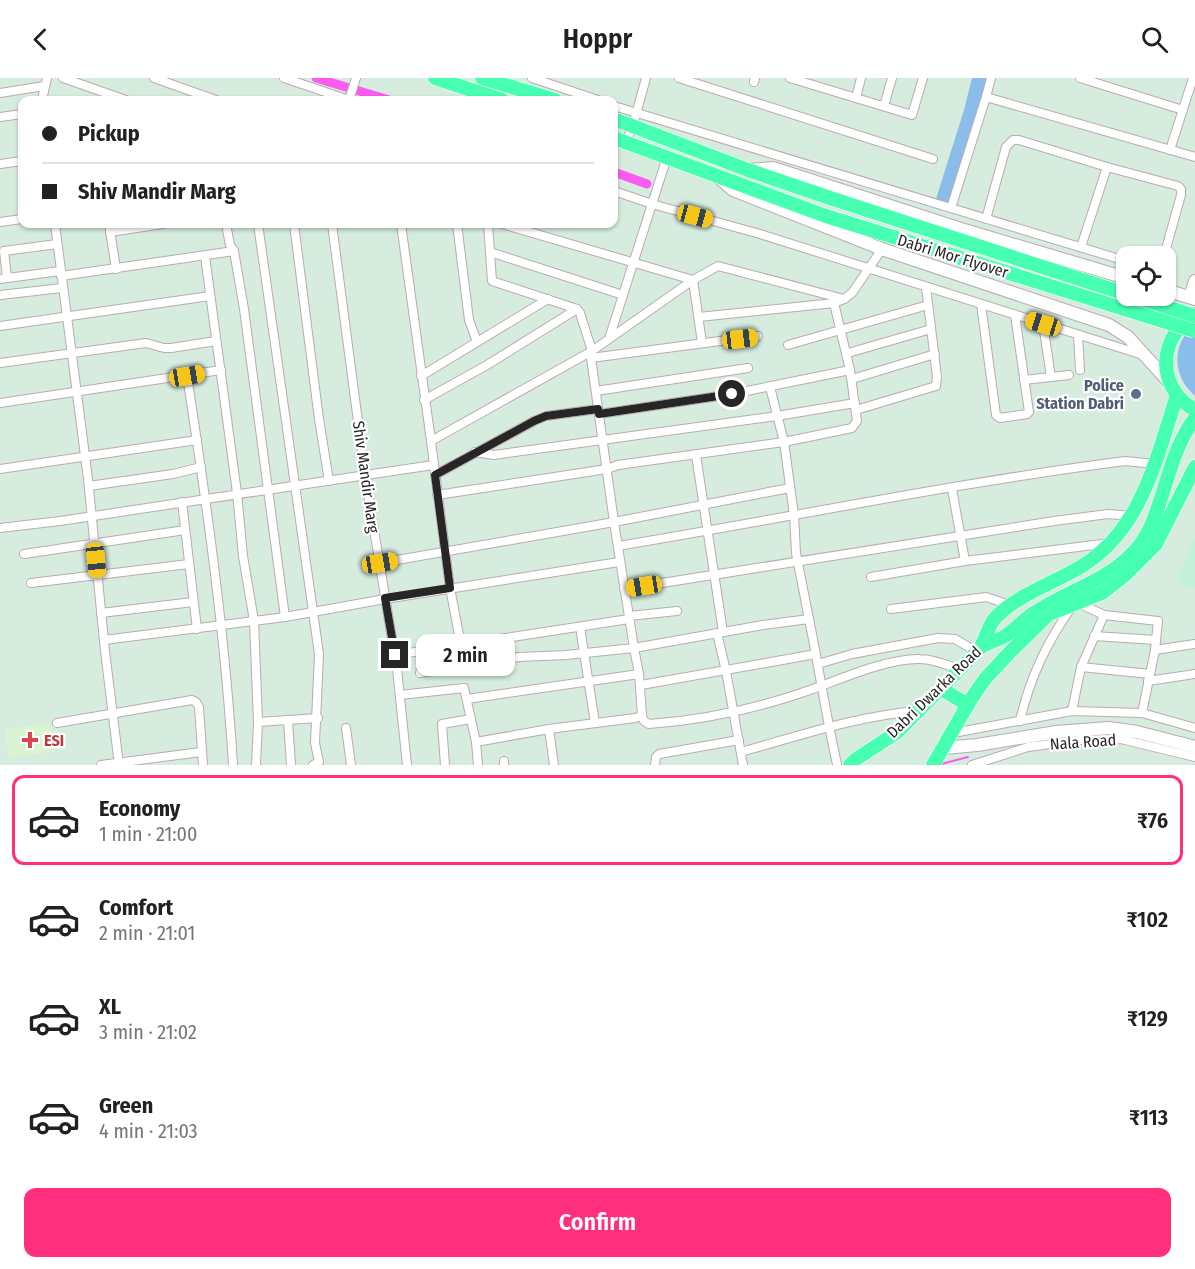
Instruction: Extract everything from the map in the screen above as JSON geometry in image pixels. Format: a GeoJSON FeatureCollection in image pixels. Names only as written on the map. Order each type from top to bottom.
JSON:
{"type":"FeatureCollection","features":[{"type":"Feature","properties":{"kind":"main road"},"geometry":{"type":"LineString","coordinates":[[435,78],[490,96]]}},
{"type":"Feature","properties":{"kind":"main road"},"geometry":{"type":"LineString","coordinates":[[482,78],[542,96]]}},
{"type":"Feature","properties":{"kind":"main road","name":"Dabri Mor Flyover"},"geometry":{"type":"LineString","coordinates":[[618,118],[635,119],[748,170],[1116,291]]}},
{"type":"Feature","properties":{"kind":"main road","name":"Dabri Mor Flyover"},"geometry":{"type":"LineString","coordinates":[[620,140],[826,216],[1195,331]]}},
{"type":"Feature","properties":{"kind":"main road"},"geometry":{"type":"LineString","coordinates":[[748,170],[773,168],[961,229],[1116,275]]}},
{"type":"Feature","properties":{"kind":"main road"},"geometry":{"type":"LineString","coordinates":[[714,174],[733,190],[882,249],[1082,317],[1109,324],[1128,338],[1170,382]]}},
{"type":"Feature","properties":{"kind":"main road"},"geometry":{"type":"LineString","coordinates":[[1082,317],[1076,304],[1076,290],[1082,277],[1093,268]]}},
{"type":"Feature","properties":{"kind":"main road"},"geometry":{"type":"LineString","coordinates":[[1176,293],[1192,298],[1195,280]]}},
{"type":"Feature","properties":{"kind":"main road"},"geometry":{"type":"LineString","coordinates":[[1165,306],[1195,315]]}},
{"type":"Feature","properties":{"kind":"main road"},"geometry":{"type":"LineString","coordinates":[[1195,315],[1185,321],[1171,339],[1166,360],[1172,389],[1195,410]]}},
{"type":"Feature","properties":{"kind":"main road","name":"Dabri Dwarka Road"},"geometry":{"type":"LineString","coordinates":[[846,763],[896,733],[980,649],[994,620],[1010,605],[1085,565],[1110,543],[1136,510],[1155,464],[1177,394]]}},
{"type":"Feature","properties":{"kind":"main road"},"geometry":{"type":"LineString","coordinates":[[980,649],[1005,636],[1033,613],[1103,576],[1125,561],[1147,535],[1184,436],[1195,418]]}},
{"type":"Feature","properties":{"kind":"main road"},"geometry":{"type":"LineString","coordinates":[[933,765],[986,679],[1049,614],[1102,593],[1125,575],[1156,544],[1195,467]]}},
{"type":"Feature","properties":{"kind":"main road"},"geometry":{"type":"LineString","coordinates":[[940,688],[968,705]]}},
{"type":"Feature","properties":{"kind":"main road"},"geometry":{"type":"LineString","coordinates":[[943,750],[1097,728],[1137,732],[1195,747]]}},
{"type":"Feature","properties":{"kind":"street"},"geometry":{"type":"LineString","coordinates":[[63,78],[115,96]]}},
{"type":"Feature","properties":{"kind":"street"},"geometry":{"type":"LineString","coordinates":[[154,78],[205,96]]}},
{"type":"Feature","properties":{"kind":"street"},"geometry":{"type":"LineString","coordinates":[[284,78],[340,96]]}},
{"type":"Feature","properties":{"kind":"street"},"geometry":{"type":"LineString","coordinates":[[532,78],[586,96]]}},
{"type":"Feature","properties":{"kind":"street"},"geometry":{"type":"LineString","coordinates":[[620,140],[635,119],[646,78]]}},
{"type":"Feature","properties":{"kind":"street"},"geometry":{"type":"LineString","coordinates":[[679,78],[933,159]]}},
{"type":"Feature","properties":{"kind":"street"},"geometry":{"type":"LineString","coordinates":[[790,78],[912,115],[923,78]]}},
{"type":"Feature","properties":{"kind":"street"},"geometry":{"type":"LineString","coordinates":[[856,98],[861,78]]}},
{"type":"Feature","properties":{"kind":"street"},"geometry":{"type":"LineString","coordinates":[[884,106],[892,78]]}},
{"type":"Feature","properties":{"kind":"street"},"geometry":{"type":"LineString","coordinates":[[951,208],[992,78]]}},
{"type":"Feature","properties":{"kind":"street"},"geometry":{"type":"LineString","coordinates":[[1080,78],[1183,110]]}},
{"type":"Feature","properties":{"kind":"street"},"geometry":{"type":"LineString","coordinates":[[1170,150],[1193,78]]}},
{"type":"Feature","properties":{"kind":"street"},"geometry":{"type":"LineString","coordinates":[[350,96],[355,79]]}},
{"type":"Feature","properties":{"kind":"street"},"geometry":{"type":"LineString","coordinates":[[0,93],[45,82]]}},
{"type":"Feature","properties":{"kind":"street"},"geometry":{"type":"LineString","coordinates":[[95,89],[96,96]]}},
{"type":"Feature","properties":{"kind":"street"},"geometry":{"type":"LineString","coordinates":[[986,97],[1195,157]]}},
{"type":"Feature","properties":{"kind":"street"},"geometry":{"type":"LineString","coordinates":[[618,108],[635,119],[951,208],[1116,258]]}},
{"type":"Feature","properties":{"kind":"street"},"geometry":{"type":"LineString","coordinates":[[0,117],[18,115]]}},
{"type":"Feature","properties":{"kind":"street"},"geometry":{"type":"LineString","coordinates":[[986,219],[1006,147],[1013,140],[1019,140],[1178,186],[1181,189],[1181,195],[1167,246]]}},
{"type":"Feature","properties":{"kind":"street"},"geometry":{"type":"LineString","coordinates":[[609,339],[667,157]]}},
{"type":"Feature","properties":{"kind":"street"},"geometry":{"type":"LineString","coordinates":[[0,164],[18,162]]}},
{"type":"Feature","properties":{"kind":"street"},"geometry":{"type":"LineString","coordinates":[[1081,247],[1107,167]]}},
{"type":"Feature","properties":{"kind":"street"},"geometry":{"type":"LineString","coordinates":[[618,191],[653,200],[1145,356]]}},
{"type":"Feature","properties":{"kind":"street"},"geometry":{"type":"LineString","coordinates":[[0,222],[18,220]]}},
{"type":"Feature","properties":{"kind":"street"},"geometry":{"type":"LineString","coordinates":[[55,228],[89,486],[119,763]]}},
{"type":"Feature","properties":{"kind":"street"},"geometry":{"type":"LineString","coordinates":[[110,228],[116,269]]}},
{"type":"Feature","properties":{"kind":"street"},"geometry":{"type":"LineString","coordinates":[[227,228],[234,251],[243,309],[285,617]]}},
{"type":"Feature","properties":{"kind":"street"},"geometry":{"type":"LineString","coordinates":[[259,228],[319,654],[318,718],[315,743],[319,762],[313,765]]}},
{"type":"Feature","properties":{"kind":"street"},"geometry":{"type":"LineString","coordinates":[[294,228],[317,408],[329,481]]}},
{"type":"Feature","properties":{"kind":"street","name":"Shiv Mandir Marg"},"geometry":{"type":"LineString","coordinates":[[333,228],[365,475],[395,655],[407,765]]}},
{"type":"Feature","properties":{"kind":"street"},"geometry":{"type":"LineString","coordinates":[[402,228],[450,588],[461,645]]}},
{"type":"Feature","properties":{"kind":"street"},"geometry":{"type":"LineString","coordinates":[[458,228],[468,321],[477,342]]}},
{"type":"Feature","properties":{"kind":"street"},"geometry":{"type":"LineString","coordinates":[[488,228],[492,281],[577,309],[583,320],[591,355],[619,562],[641,685],[644,721],[650,724],[734,712],[860,672],[916,659],[927,659],[959,669]]}},
{"type":"Feature","properties":{"kind":"street"},"geometry":{"type":"LineString","coordinates":[[515,228],[693,280]]}},
{"type":"Feature","properties":{"kind":"street"},"geometry":{"type":"LineString","coordinates":[[57,244],[4,251],[3,279],[116,269],[234,251]]}},
{"type":"Feature","properties":{"kind":"street"},"geometry":{"type":"LineString","coordinates":[[699,317],[834,303],[852,293],[882,249]]}},
{"type":"Feature","properties":{"kind":"street"},"geometry":{"type":"LineString","coordinates":[[490,252],[623,295]]}},
{"type":"Feature","properties":{"kind":"street"},"geometry":{"type":"LineString","coordinates":[[205,256],[237,493],[243,556],[254,621],[258,722],[256,765]]}},
{"type":"Feature","properties":{"kind":"street"},"geometry":{"type":"LineString","coordinates":[[431,441],[591,355],[609,339],[711,268],[726,266],[844,299]]}},
{"type":"Feature","properties":{"kind":"street"},"geometry":{"type":"LineString","coordinates":[[693,280],[702,343]]}},
{"type":"Feature","properties":{"kind":"street"},"geometry":{"type":"LineString","coordinates":[[475,452],[494,455],[855,406],[936,386],[935,354],[926,287]]}},
{"type":"Feature","properties":{"kind":"street"},"geometry":{"type":"LineString","coordinates":[[0,295],[62,288]]}},
{"type":"Feature","properties":{"kind":"street"},"geometry":{"type":"LineString","coordinates":[[0,326],[210,296]]}},
{"type":"Feature","properties":{"kind":"street"},"geometry":{"type":"LineString","coordinates":[[421,376],[548,299]]}},
{"type":"Feature","properties":{"kind":"street"},"geometry":{"type":"LineString","coordinates":[[437,495],[607,469],[618,465],[784,442],[852,428],[857,421],[848,353],[834,303]]}},
{"type":"Feature","properties":{"kind":"street"},"geometry":{"type":"LineString","coordinates":[[981,304],[998,417],[1028,413],[1015,315]]}},
{"type":"Feature","properties":{"kind":"street"},"geometry":{"type":"LineString","coordinates":[[788,345],[928,305]]}},
{"type":"Feature","properties":{"kind":"street"},"geometry":{"type":"LineString","coordinates":[[424,400],[487,365],[577,309]]}},
{"type":"Feature","properties":{"kind":"street"},"geometry":{"type":"LineString","coordinates":[[1043,324],[1051,377]]}},
{"type":"Feature","properties":{"kind":"street"},"geometry":{"type":"LineString","coordinates":[[848,353],[932,328]]}},
{"type":"Feature","properties":{"kind":"street"},"geometry":{"type":"LineString","coordinates":[[591,355],[758,336]]}},
{"type":"Feature","properties":{"kind":"street"},"geometry":{"type":"LineString","coordinates":[[1078,336],[1080,370]]}},
{"type":"Feature","properties":{"kind":"street"},"geometry":{"type":"LineString","coordinates":[[0,363],[147,343],[171,348],[216,341]]}},
{"type":"Feature","properties":{"kind":"street"},"geometry":{"type":"LineString","coordinates":[[435,475],[546,416],[598,411],[851,375],[935,354]]}},
{"type":"Feature","properties":{"kind":"street"},"geometry":{"type":"LineString","coordinates":[[596,391],[748,368]]}},
{"type":"Feature","properties":{"kind":"street"},"geometry":{"type":"LineString","coordinates":[[0,403],[220,370]]}},
{"type":"Feature","properties":{"kind":"street"},"geometry":{"type":"LineString","coordinates":[[1024,380],[1068,375]]}},
{"type":"Feature","properties":{"kind":"street"},"geometry":{"type":"LineString","coordinates":[[187,376],[206,498],[222,626],[233,765]]}},
{"type":"Feature","properties":{"kind":"street"},"geometry":{"type":"LineString","coordinates":[[770,387],[784,442],[798,563],[818,664],[820,686],[829,727],[846,763]]}},
{"type":"Feature","properties":{"kind":"street"},"geometry":{"type":"LineString","coordinates":[[0,469],[197,440]]}},
{"type":"Feature","properties":{"kind":"street"},"geometry":{"type":"LineString","coordinates":[[696,455],[714,575],[720,633],[743,765]]}},
{"type":"Feature","properties":{"kind":"street"},"geometry":{"type":"LineString","coordinates":[[618,546],[894,496],[952,489],[1116,462],[1135,461],[1155,464]]}},
{"type":"Feature","properties":{"kind":"street"},"geometry":{"type":"LineString","coordinates":[[0,528],[433,465]]}},
{"type":"Feature","properties":{"kind":"street"},"geometry":{"type":"LineString","coordinates":[[89,486],[173,474],[201,467]]}},
{"type":"Feature","properties":{"kind":"street"},"geometry":{"type":"LineString","coordinates":[[380,563],[790,489]]}},
{"type":"Feature","properties":{"kind":"street"},"geometry":{"type":"LineString","coordinates":[[952,489],[965,561]]}},
{"type":"Feature","properties":{"kind":"street"},"geometry":{"type":"LineString","coordinates":[[182,502],[197,629]]}},
{"type":"Feature","properties":{"kind":"street"},"geometry":{"type":"LineString","coordinates":[[794,515],[805,505]]}},
{"type":"Feature","properties":{"kind":"street"},"geometry":{"type":"LineString","coordinates":[[624,589],[1085,517],[1108,514],[1132,516]]}},
{"type":"Feature","properties":{"kind":"street"},"geometry":{"type":"LineString","coordinates":[[24,554],[185,530]]}},
{"type":"Feature","properties":{"kind":"street"},"geometry":{"type":"LineString","coordinates":[[871,577],[965,561],[1110,543]]}},
{"type":"Feature","properties":{"kind":"street"},"geometry":{"type":"LineString","coordinates":[[104,640],[313,613],[385,598],[619,562]]}},
{"type":"Feature","properties":{"kind":"street"},"geometry":{"type":"LineString","coordinates":[[31,583],[189,564]]}},
{"type":"Feature","properties":{"kind":"street"},"geometry":{"type":"LineString","coordinates":[[891,609],[986,597],[1010,605]]}},
{"type":"Feature","properties":{"kind":"street"},"geometry":{"type":"LineString","coordinates":[[101,613],[194,602]]}},
{"type":"Feature","properties":{"kind":"street"},"geometry":{"type":"LineString","coordinates":[[1020,721],[1035,670],[1053,635],[1076,604],[1104,615],[1158,621],[1155,650],[1142,713]]}},
{"type":"Feature","properties":{"kind":"street"},"geometry":{"type":"LineString","coordinates":[[395,655],[677,611]]}},
{"type":"Feature","properties":{"kind":"street"},"geometry":{"type":"LineString","coordinates":[[1072,711],[1081,667],[1104,615]]}},
{"type":"Feature","properties":{"kind":"street"},"geometry":{"type":"LineString","coordinates":[[420,672],[519,657],[634,648],[809,619]]}},
{"type":"Feature","properties":{"kind":"street"},"geometry":{"type":"LineString","coordinates":[[580,627],[595,723]]}},
{"type":"Feature","properties":{"kind":"street"},"geometry":{"type":"LineString","coordinates":[[1094,636],[1156,640]]}},
{"type":"Feature","properties":{"kind":"street"},"geometry":{"type":"LineString","coordinates":[[818,664],[852,654],[938,638],[955,639],[980,649]]}},
{"type":"Feature","properties":{"kind":"street"},"geometry":{"type":"LineString","coordinates":[[1155,650],[1195,645]]}},
{"type":"Feature","properties":{"kind":"street"},"geometry":{"type":"LineString","coordinates":[[641,685],[816,654]]}},
{"type":"Feature","properties":{"kind":"street"},"geometry":{"type":"LineString","coordinates":[[1081,667],[1149,677],[1195,674]]}},
{"type":"Feature","properties":{"kind":"street"},"geometry":{"type":"LineString","coordinates":[[467,699],[639,674]]}},
{"type":"Feature","properties":{"kind":"street"},"geometry":{"type":"LineString","coordinates":[[400,694],[461,688],[466,690],[478,765]]}},
{"type":"Feature","properties":{"kind":"street"},"geometry":{"type":"LineString","coordinates":[[57,723],[192,700],[199,707],[203,765]]}},
{"type":"Feature","properties":{"kind":"street"},"geometry":{"type":"LineString","coordinates":[[741,752],[829,727],[895,713],[917,711]]}},
{"type":"Feature","properties":{"kind":"street"},"geometry":{"type":"LineString","coordinates":[[953,733],[1072,711],[1142,713],[1192,726]]}},
{"type":"Feature","properties":{"kind":"street"},"geometry":{"type":"LineString","coordinates":[[476,742],[642,716]]}},
{"type":"Feature","properties":{"kind":"street"},"geometry":{"type":"LineString","coordinates":[[258,722],[318,718]]}},
{"type":"Feature","properties":{"kind":"street"},"geometry":{"type":"LineString","coordinates":[[446,765],[442,724],[471,719]]}},
{"type":"Feature","properties":{"kind":"street"},"geometry":{"type":"LineString","coordinates":[[288,720],[291,765]]}},
{"type":"Feature","properties":{"kind":"street"},"geometry":{"type":"LineString","coordinates":[[346,728],[351,765]]}},
{"type":"Feature","properties":{"kind":"street"},"geometry":{"type":"LineString","coordinates":[[549,729],[554,765]]}},
{"type":"Feature","properties":{"kind":"street","name":"Nala Road"},"geometry":{"type":"LineString","coordinates":[[972,765],[1028,747],[1079,740],[1121,739],[1195,757]]}},
{"type":"Feature","properties":{"kind":"street"},"geometry":{"type":"LineString","coordinates":[[655,765],[659,754],[739,740]]}},
{"type":"Feature","properties":{"kind":"street"},"geometry":{"type":"LineString","coordinates":[[101,765],[201,752]]}},
{"type":"Feature","properties":{"kind":"shaded area"},"geometry":{"type":"Polygon","coordinates":[[[972,78],[993,78],[950,203],[936,199],[972,78]]]}},
{"type":"Feature","properties":{"kind":"shaded area"},"geometry":{"type":"Polygon","coordinates":[[[1195,324],[1195,396],[1182,379],[1177,360],[1182,341],[1195,324]]]}},
{"type":"Feature","properties":{"kind":"shaded area"},"geometry":{"type":"Polygon","coordinates":[[[1195,539],[1195,588],[1177,581],[1195,539]]]}},
{"type":"Feature","properties":{"kind":"shaded area","name":"ESI"},"geometry":{"type":"Polygon","coordinates":[[[50,723],[54,752],[8,757],[5,729],[50,723]]]}},
{"type":"Feature","properties":{"kind":"waterway"},"geometry":{"type":"LineString","coordinates":[[316,78],[376,96]]}},
{"type":"Feature","properties":{"kind":"waterway"},"geometry":{"type":"LineString","coordinates":[[618,173],[647,184]]}},
{"type":"Feature","properties":{"kind":"waterway"},"geometry":{"type":"LineString","coordinates":[[941,764],[968,757]]}},
{"type":"Feature","properties":{"kind":"place","name":"Police Station Dabri"},"geometry":{"type":"Point","coordinates":[1136,394]}},
{"type":"Feature","properties":{"kind":"place","name":"ESI"},"geometry":{"type":"Point","coordinates":[30,740]}},
{"type":"Feature","properties":{"kind":"route"},"geometry":{"type":"LineString","coordinates":[[395,655],[385,598],[450,588],[435,475],[546,416],[598,409],[599,414],[732,394]]}}]}
